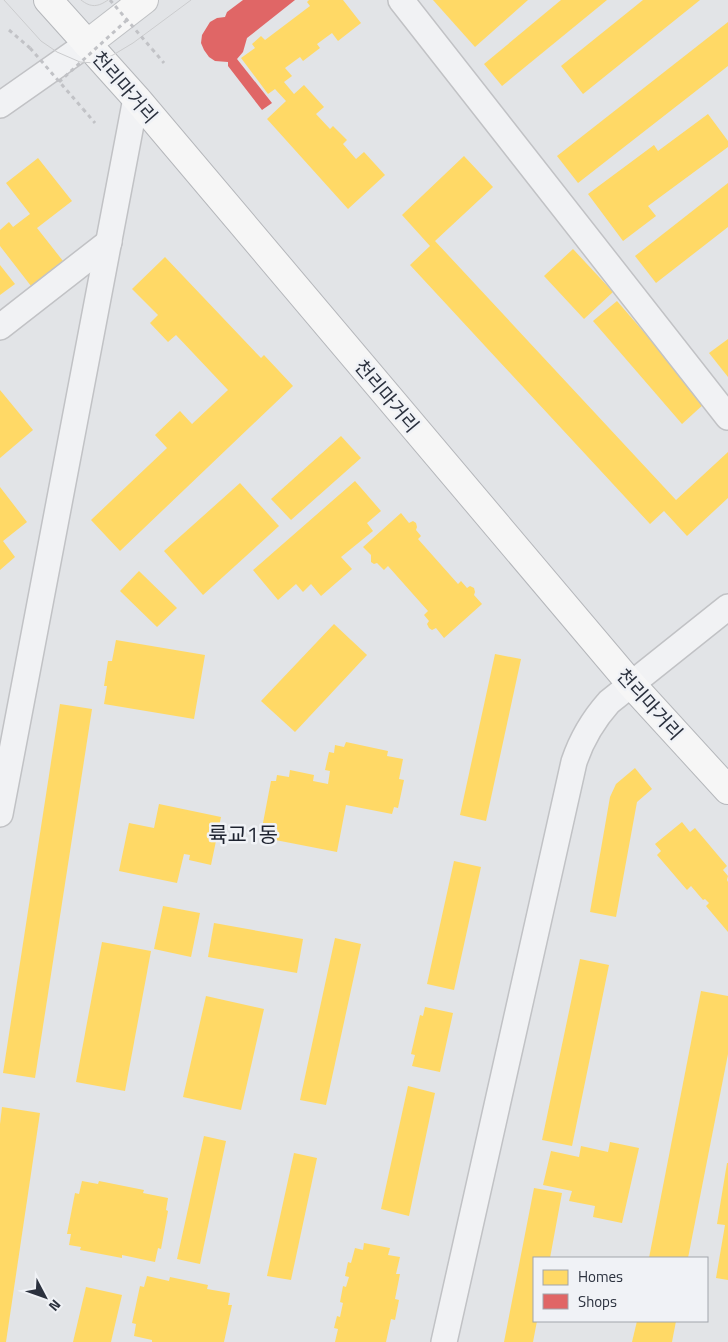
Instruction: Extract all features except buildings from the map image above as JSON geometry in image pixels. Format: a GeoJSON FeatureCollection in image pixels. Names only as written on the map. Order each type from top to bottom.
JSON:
{"type":"FeatureCollection","features":[{"type":"Feature","properties":{"kind":"main road","name":"천리마거리"},"geometry":{"type":"LineString","coordinates":[[48,0],[136,98],[630,684],[728,790]]}},
{"type":"Feature","properties":{"kind":"main road"},"geometry":{"type":"LineString","coordinates":[[87,44],[136,10]]}},
{"type":"Feature","properties":{"kind":"street"},"geometry":{"type":"LineString","coordinates":[[400,0],[728,417]]}},
{"type":"Feature","properties":{"kind":"street"},"geometry":{"type":"LineString","coordinates":[[0,105],[87,44]]}},
{"type":"Feature","properties":{"kind":"street"},"geometry":{"type":"LineString","coordinates":[[0,814],[136,98]]}},
{"type":"Feature","properties":{"kind":"street"},"geometry":{"type":"LineString","coordinates":[[0,327],[109,242]]}},
{"type":"Feature","properties":{"kind":"street"},"geometry":{"type":"LineString","coordinates":[[444,1342],[574,762],[586,733],[597,715],[609,702],[728,607]]}},
{"type":"Feature","properties":{"kind":"path"},"geometry":{"type":"LineString","coordinates":[[110,0],[136,10],[152,49],[164,64]]}},
{"type":"Feature","properties":{"kind":"path"},"geometry":{"type":"LineString","coordinates":[[60,82],[136,10]]}},
{"type":"Feature","properties":{"kind":"path"},"geometry":{"type":"LineString","coordinates":[[9,30],[30,48],[95,123]]}},
{"type":"Feature","properties":{"kind":"tram line"},"geometry":{"type":"LineString","coordinates":[[4,0],[41,41],[57,52],[80,62],[95,63],[133,43],[191,0]]}},
{"type":"Feature","properties":{"kind":"tram line"},"geometry":{"type":"LineString","coordinates":[[81,0],[94,6],[108,0]]}},
{"type":"Feature","properties":{"kind":"district","name":"륙교1동"},"geometry":{"type":"Point","coordinates":[243,835]}}]}
